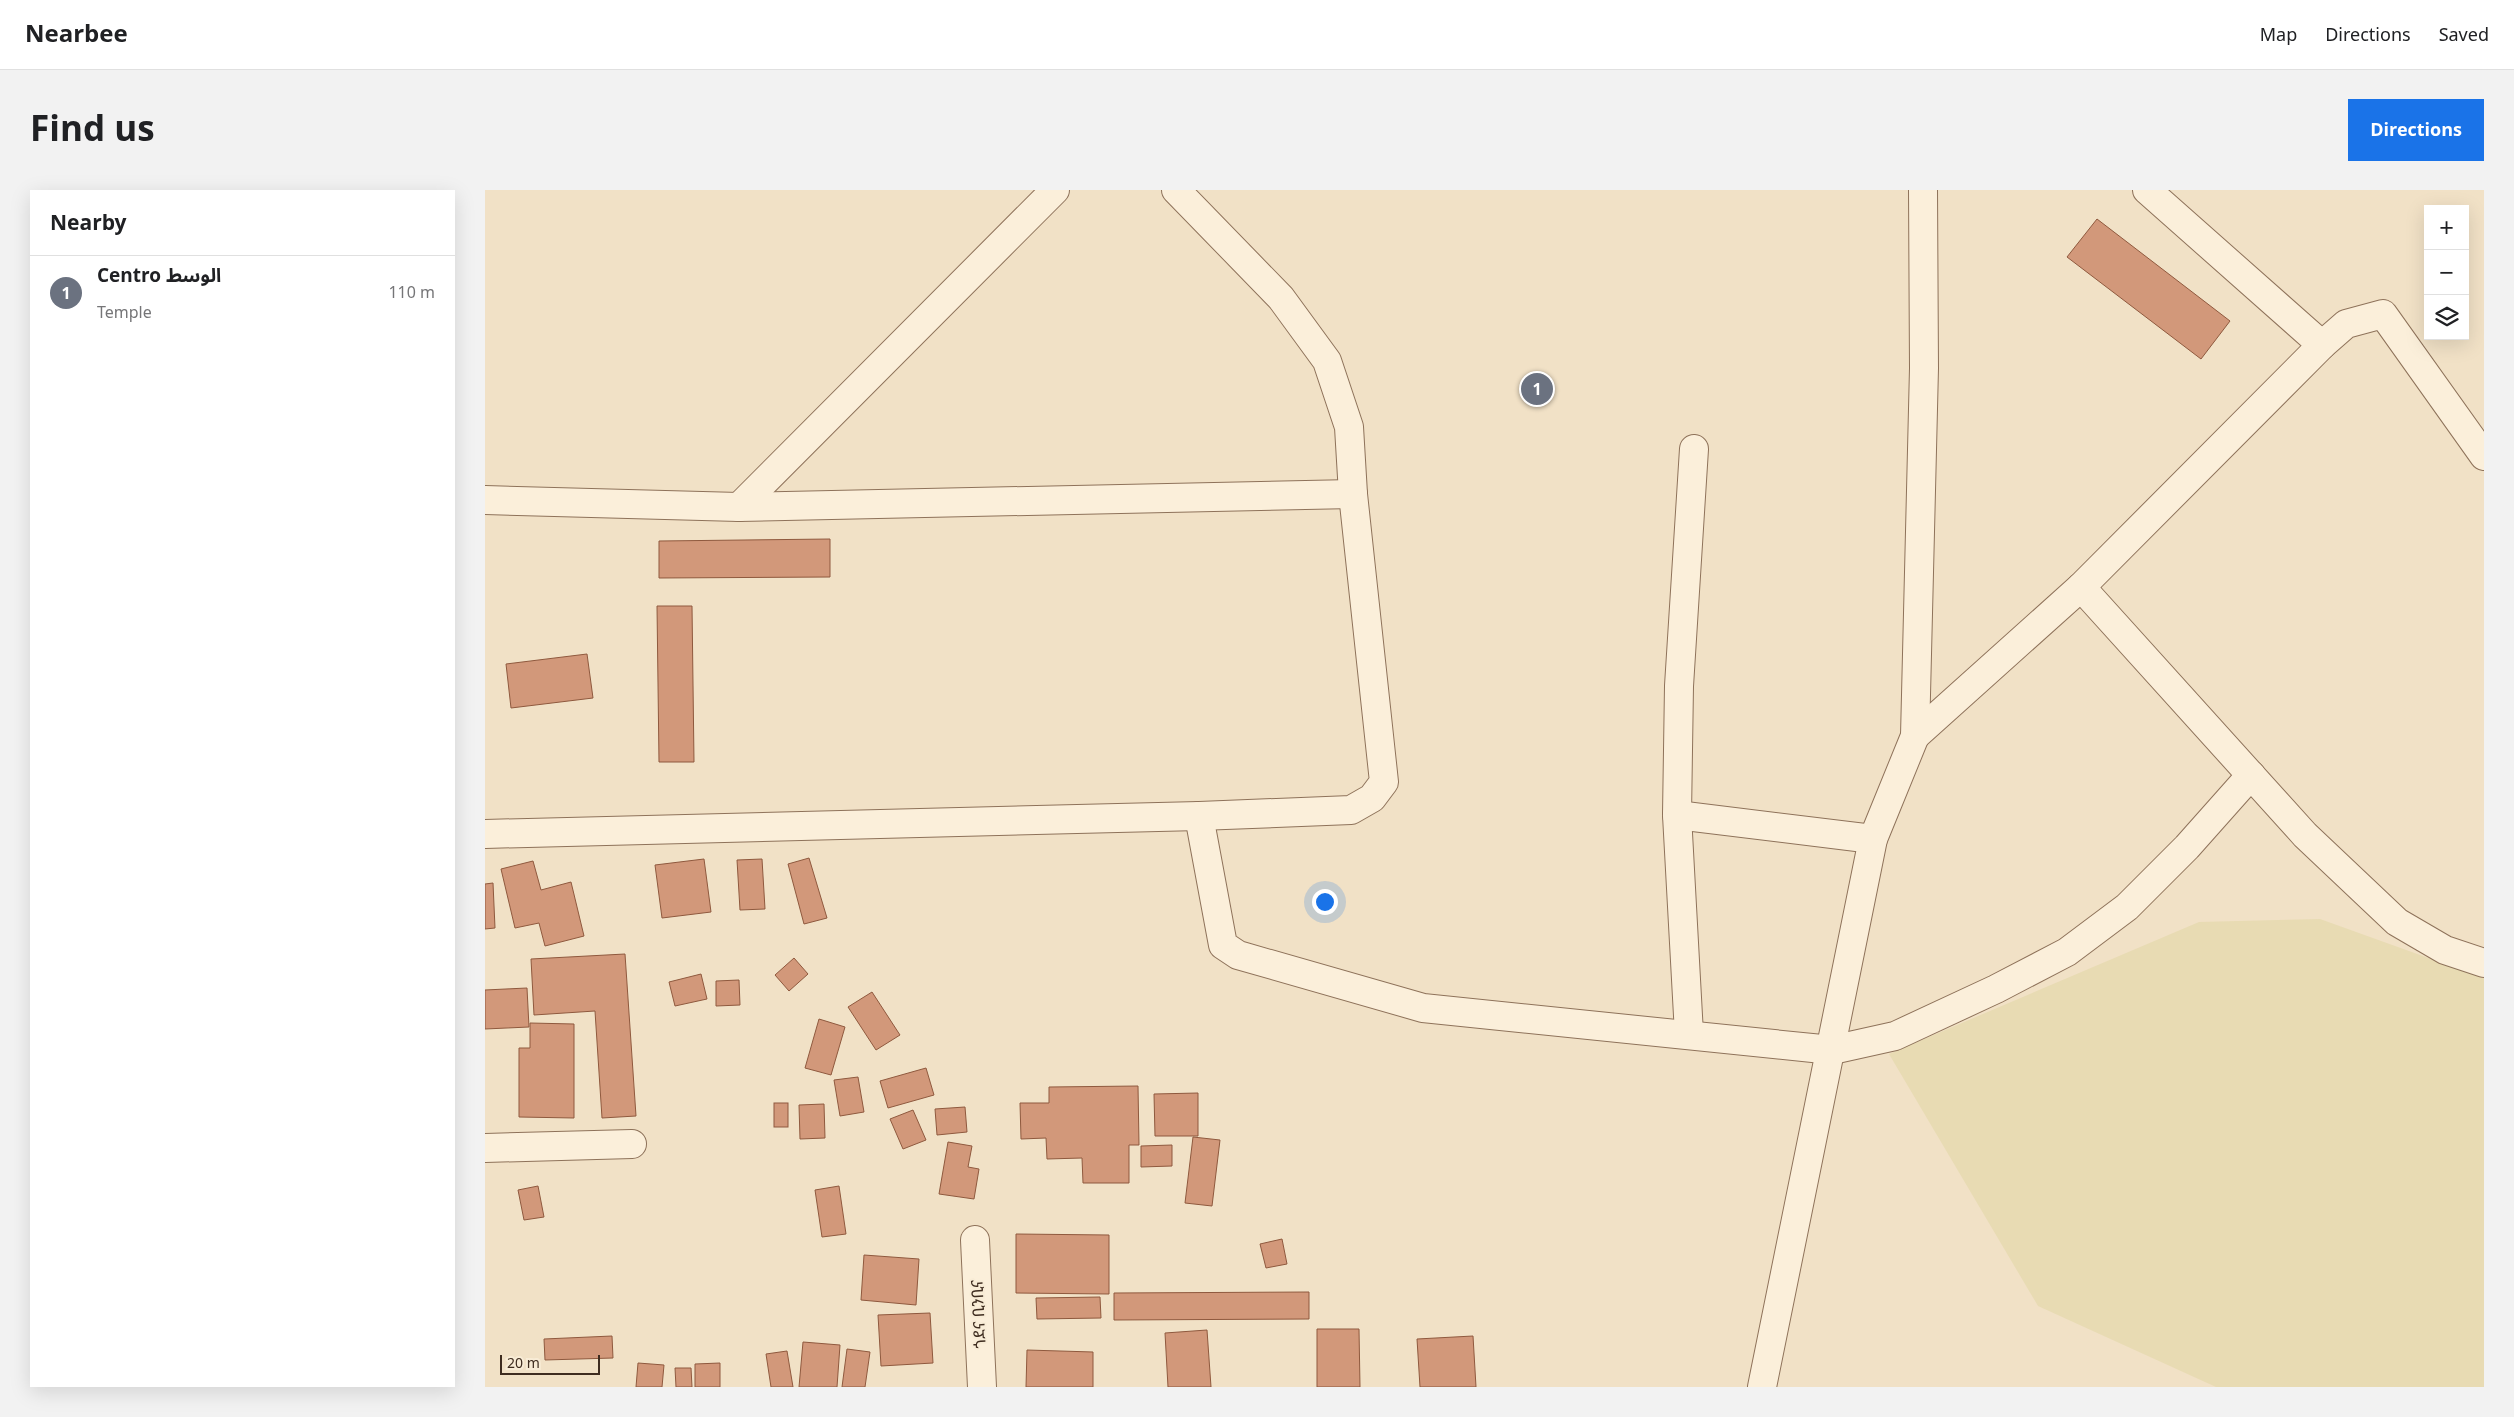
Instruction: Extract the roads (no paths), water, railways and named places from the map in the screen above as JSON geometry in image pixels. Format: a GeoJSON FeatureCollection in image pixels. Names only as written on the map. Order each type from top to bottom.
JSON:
{"type":"FeatureCollection","features":[{"type":"Feature","properties":{"kind":"street"},"geometry":{"type":"LineString","coordinates":[[739,507],[1055,190]]}},
{"type":"Feature","properties":{"kind":"street"},"geometry":{"type":"LineString","coordinates":[[485,834],[1199,816],[1351,810],[1372,798],[1384,782],[1353,494],[1349,427],[1327,361],[1281,298],[1176,190]]}},
{"type":"Feature","properties":{"kind":"street"},"geometry":{"type":"LineString","coordinates":[[1762,1387],[1832,1050],[1873,840],[1915,736],[1924,368],[1923,190]]}},
{"type":"Feature","properties":{"kind":"street"},"geometry":{"type":"LineString","coordinates":[[2147,190],[2322,345]]}},
{"type":"Feature","properties":{"kind":"street"},"geometry":{"type":"LineString","coordinates":[[1915,736],[2081,587],[2322,345],[2346,324],[2383,314],[2484,456]]}},
{"type":"Feature","properties":{"kind":"street"},"geometry":{"type":"LineString","coordinates":[[1689,1034],[1677,816],[1679,686],[1694,449]]}},
{"type":"Feature","properties":{"kind":"street"},"geometry":{"type":"LineString","coordinates":[[485,500],[739,507],[1353,494]]}},
{"type":"Feature","properties":{"kind":"street"},"geometry":{"type":"LineString","coordinates":[[2081,587],[2305,834],[2397,922],[2445,950],[2484,963]]}},
{"type":"Feature","properties":{"kind":"street"},"geometry":{"type":"LineString","coordinates":[[1199,816],[1223,945],[1238,955],[1423,1008],[1832,1050],[1895,1036],[1996,989],[2067,952],[2127,906],[2187,847],[2251,775]]}},
{"type":"Feature","properties":{"kind":"street"},"geometry":{"type":"LineString","coordinates":[[1677,816],[1873,840]]}},
{"type":"Feature","properties":{"kind":"street"},"geometry":{"type":"LineString","coordinates":[[485,1148],[631,1144]]}},
{"type":"Feature","properties":{"kind":"street","name":"ጎደና ቢንቢና"},"geometry":{"type":"LineString","coordinates":[[975,1240],[982,1387]]}},
{"type":"Feature","properties":{"kind":"place","name":"Centro الوسط"},"geometry":{"type":"Point","coordinates":[1537,389]}}]}
